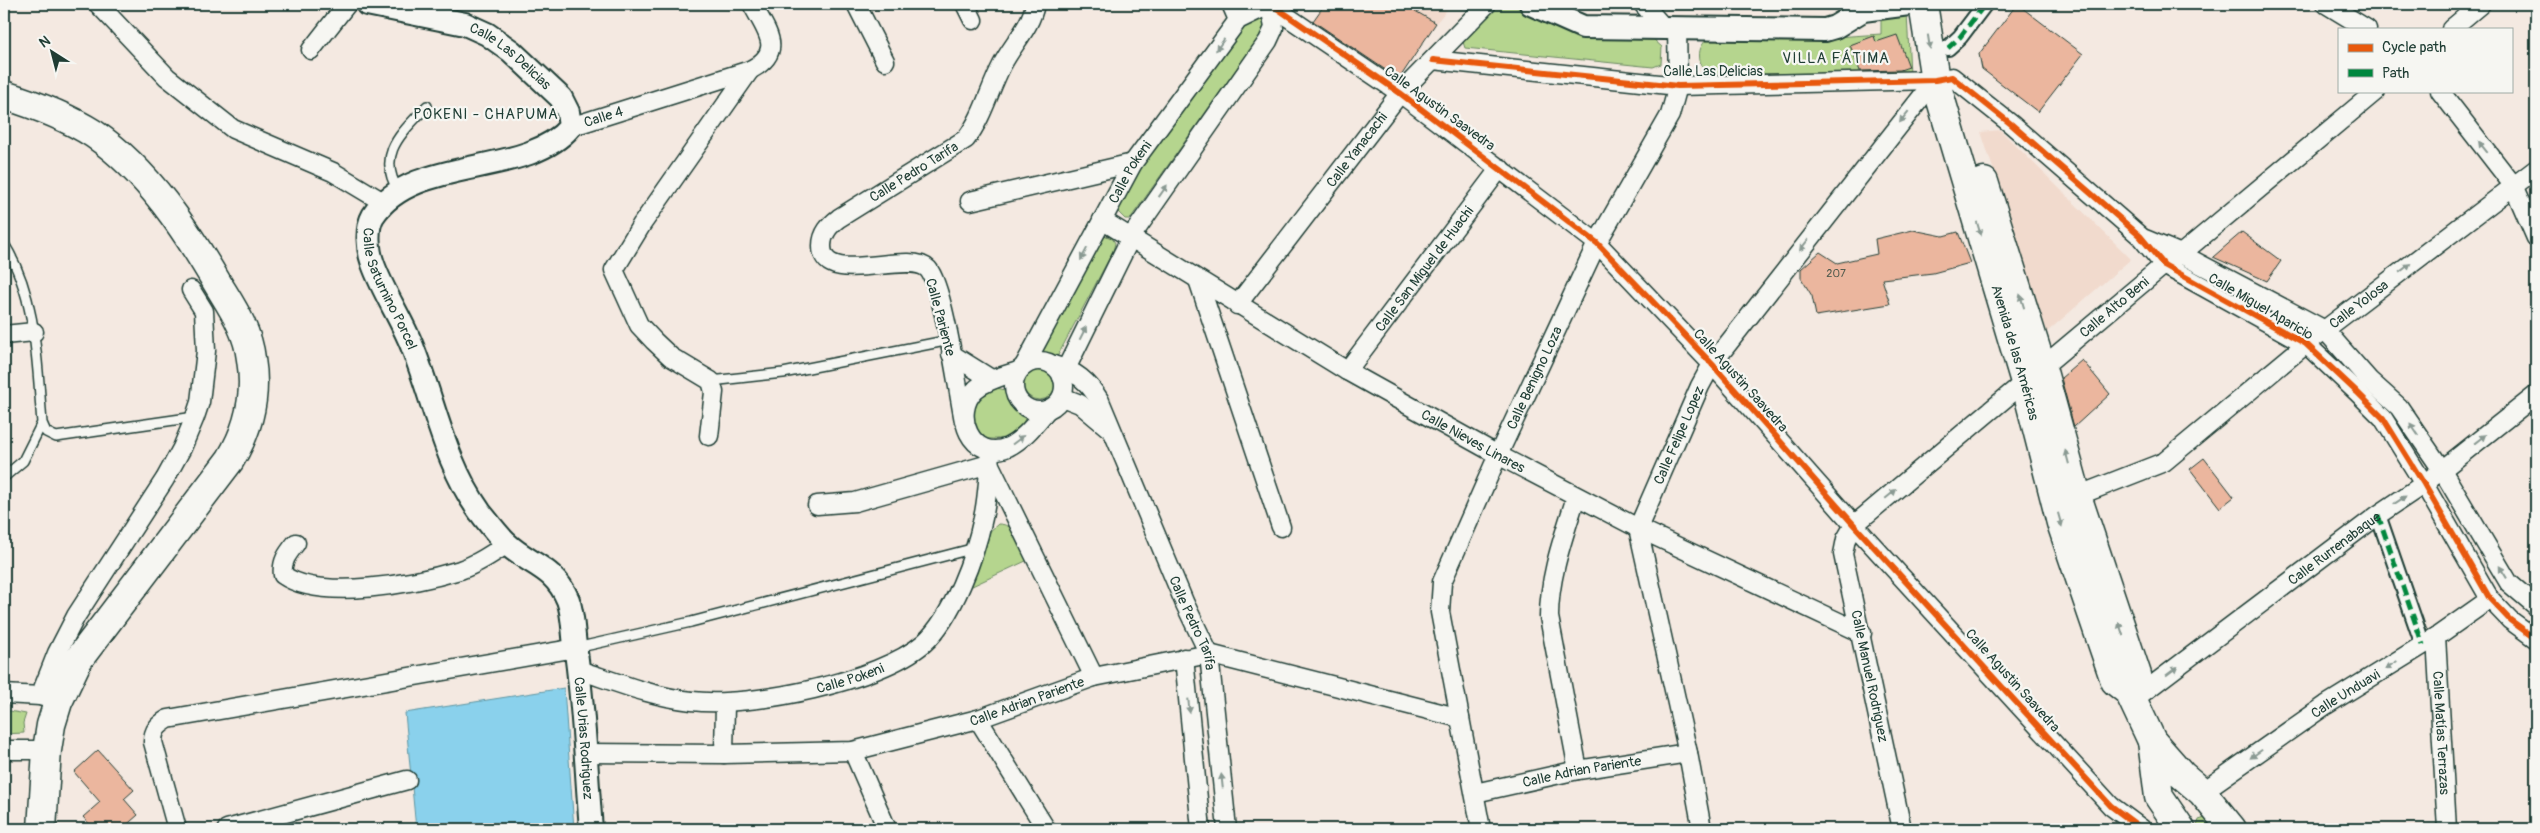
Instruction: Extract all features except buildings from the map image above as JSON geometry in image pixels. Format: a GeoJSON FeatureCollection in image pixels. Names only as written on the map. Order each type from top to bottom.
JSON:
{"type":"FeatureCollection","features":[{"type":"Feature","properties":{"kind":"main road","name":"Avenida de las Américas"},"geometry":{"type":"LineString","coordinates":[[1923,4],[1943,78],[2034,375],[2137,675],[2131,696]]}},
{"type":"Feature","properties":{"kind":"main road","name":"Avenida de las Américas"},"geometry":{"type":"LineString","coordinates":[[1941,4],[1948,48],[1943,78]]}},
{"type":"Feature","properties":{"kind":"main road"},"geometry":{"type":"LineString","coordinates":[[4,95],[36,105],[77,124],[110,146],[129,163],[151,188],[206,264],[242,326],[251,358],[252,398],[248,422],[240,443],[49,699],[42,829]]}},
{"type":"Feature","properties":{"kind":"main road","name":"Avenida de las Américas"},"geometry":{"type":"LineString","coordinates":[[2034,375],[2061,523],[2115,681],[2131,696],[2152,741]]}},
{"type":"Feature","properties":{"kind":"main road"},"geometry":{"type":"LineString","coordinates":[[2152,741],[2232,829]]}},
{"type":"Feature","properties":{"kind":"main road"},"geometry":{"type":"LineString","coordinates":[[2152,741],[2159,797],[2171,827]]}},
{"type":"Feature","properties":{"kind":"main road"},"geometry":{"type":"LineString","coordinates":[[2171,827],[2192,783]]}},
{"type":"Feature","properties":{"kind":"street"},"geometry":{"type":"LineString","coordinates":[[98,4],[167,77],[233,129],[391,197]]}},
{"type":"Feature","properties":{"kind":"street"},"geometry":{"type":"LineString","coordinates":[[311,50],[347,4]]}},
{"type":"Feature","properties":{"kind":"street","name":"Calle Las Delicias"},"geometry":{"type":"LineString","coordinates":[[367,4],[465,24],[487,34],[511,50],[561,98],[568,112],[570,126]]}},
{"type":"Feature","properties":{"kind":"street","name":"Calle 4"},"geometry":{"type":"LineString","coordinates":[[391,197],[412,185],[447,173],[538,150],[556,141],[570,126],[750,70],[762,64],[770,55],[771,46],[769,36],[752,4]]}},
{"type":"Feature","properties":{"kind":"street"},"geometry":{"type":"LineString","coordinates":[[856,4],[885,62]]}},
{"type":"Feature","properties":{"kind":"street"},"geometry":{"type":"LineString","coordinates":[[965,4],[973,20]]}},
{"type":"Feature","properties":{"kind":"street","name":"Calle Pedro Tarifa"},"geometry":{"type":"LineString","coordinates":[[822,248],[823,237],[829,226],[839,218],[966,139],[974,128],[1001,66],[1029,22],[1035,4]]}},
{"type":"Feature","properties":{"kind":"street"},"geometry":{"type":"LineString","coordinates":[[817,505],[855,502],[990,457],[1015,443],[1047,410],[1058,403],[1064,390],[1060,370],[1130,237],[1268,41],[1274,28],[1270,4]]}},
{"type":"Feature","properties":{"kind":"street","name":"Calle Pokeni"},"geometry":{"type":"LineString","coordinates":[[1021,369],[1133,163],[1235,12],[1270,4]]}},
{"type":"Feature","properties":{"kind":"street","name":"Calle Agustin Saavedra"},"geometry":{"type":"LineString","coordinates":[[1270,4],[1400,93],[1597,243],[1712,364],[1854,525],[2111,806],[2142,829]]}},
{"type":"Feature","properties":{"kind":"street","name":"Calle Yanacachi"},"geometry":{"type":"LineString","coordinates":[[1237,305],[1400,93],[1487,4]]}},
{"type":"Feature","properties":{"kind":"street"},"geometry":{"type":"LineString","coordinates":[[1531,4],[1583,27],[1825,30],[1836,27],[1860,7],[1909,4]]}},
{"type":"Feature","properties":{"kind":"street"},"geometry":{"type":"LineString","coordinates":[[1643,4],[1670,27]]}},
{"type":"Feature","properties":{"kind":"street"},"geometry":{"type":"LineString","coordinates":[[1948,48],[1960,37],[1985,4]]}},
{"type":"Feature","properties":{"kind":"street"},"geometry":{"type":"LineString","coordinates":[[2326,4],[2364,28]]}},
{"type":"Feature","properties":{"kind":"street"},"geometry":{"type":"LineString","coordinates":[[2452,28],[2481,4]]}},
{"type":"Feature","properties":{"kind":"street","name":"Calle Benigno Loza"},"geometry":{"type":"LineString","coordinates":[[1481,829],[1440,612],[1442,582],[1498,455],[1597,243],[1670,115],[1678,86],[1670,27]]}},
{"type":"Feature","properties":{"kind":"street","name":"Calle Las Delicias"},"geometry":{"type":"LineString","coordinates":[[1433,60],[1678,86],[1943,78]]}},
{"type":"Feature","properties":{"kind":"street"},"geometry":{"type":"LineString","coordinates":[[709,436],[714,392],[711,381],[671,357],[639,325],[614,270],[642,224],[750,70]]}},
{"type":"Feature","properties":{"kind":"street","name":"Calle Miguel Aparicio"},"geometry":{"type":"LineString","coordinates":[[1943,78],[2010,124],[2140,236],[2164,265],[2306,344],[2383,418],[2424,484],[2490,599],[2510,620],[2536,639]]}},
{"type":"Feature","properties":{"kind":"street","name":"Calle Felipe Lopez"},"geometry":{"type":"LineString","coordinates":[[1638,528],[1700,386],[1712,364],[1943,78]]}},
{"type":"Feature","properties":{"kind":"street","name":"Calle Alto Beni"},"geometry":{"type":"LineString","coordinates":[[1854,525],[2164,265],[2181,254],[2375,92]]}},
{"type":"Feature","properties":{"kind":"street"},"geometry":{"type":"LineString","coordinates":[[2441,92],[2513,185],[2536,238]]}},
{"type":"Feature","properties":{"kind":"street"},"geometry":{"type":"LineString","coordinates":[[970,201],[1133,163]]}},
{"type":"Feature","properties":{"kind":"street","name":"Calle San Miguel de Huachi"},"geometry":{"type":"LineString","coordinates":[[1347,371],[1500,168]]}},
{"type":"Feature","properties":{"kind":"street","name":"Calle Yolosa"},"geometry":{"type":"LineString","coordinates":[[2077,496],[2164,462],[2306,344],[2536,169]]}},
{"type":"Feature","properties":{"kind":"street","name":"Calle Saturnino Porcel"},"geometry":{"type":"LineString","coordinates":[[391,197],[371,218],[368,239],[372,263],[412,345],[460,481],[482,514],[508,544],[554,577],[562,587],[569,602],[577,659]]}},
{"type":"Feature","properties":{"kind":"street","name":"Calle Nieves Linares"},"geometry":{"type":"LineString","coordinates":[[1102,220],[1237,305],[1347,371],[1498,455],[1638,528],[1862,633]]}},
{"type":"Feature","properties":{"kind":"street","name":"Calle Miguel Aparicio"},"geometry":{"type":"LineString","coordinates":[[2140,236],[2181,254],[2325,330],[2369,380],[2399,407],[2442,470],[2509,583],[2536,606]]}},
{"type":"Feature","properties":{"kind":"street","name":"Calle Pariente"},"geometry":{"type":"LineString","coordinates":[[822,248],[824,256],[845,267],[858,268],[906,262],[922,265],[928,270],[935,285],[950,347],[964,421],[974,441],[990,457]]}},
{"type":"Feature","properties":{"kind":"street"},"geometry":{"type":"LineString","coordinates":[[1198,280],[1281,527]]}},
{"type":"Feature","properties":{"kind":"street"},"geometry":{"type":"LineString","coordinates":[[4,694],[49,699],[57,653],[76,616],[165,479],[182,448],[196,417],[200,402],[205,343],[204,311],[191,290]]}},
{"type":"Feature","properties":{"kind":"street"},"geometry":{"type":"LineString","coordinates":[[4,334],[34,332]]}},
{"type":"Feature","properties":{"kind":"street"},"geometry":{"type":"LineString","coordinates":[[950,347],[991,379]]}},
{"type":"Feature","properties":{"kind":"street"},"geometry":{"type":"LineString","coordinates":[[964,421],[965,405],[969,398],[977,389],[991,379],[1038,361],[1060,370]]}},
{"type":"Feature","properties":{"kind":"street"},"geometry":{"type":"LineString","coordinates":[[1021,369],[1013,384],[1017,400],[1030,411],[1047,410]]}},
{"type":"Feature","properties":{"kind":"street","name":"Calle Pedro Tarifa"},"geometry":{"type":"LineString","coordinates":[[1060,370],[1089,383],[1100,401],[1209,654],[1227,829]]}},
{"type":"Feature","properties":{"kind":"street","name":"Calle Rurrenabaque"},"geometry":{"type":"LineString","coordinates":[[2131,696],[2378,515],[2424,484],[2536,395]]}},
{"type":"Feature","properties":{"kind":"street","name":"Calle Pedro Tarifa"},"geometry":{"type":"LineString","coordinates":[[1062,397],[1080,404],[1111,430]]}},
{"type":"Feature","properties":{"kind":"street"},"geometry":{"type":"LineString","coordinates":[[990,457],[1094,677]]}},
{"type":"Feature","properties":{"kind":"street","name":"Calle Pokeni"},"geometry":{"type":"LineString","coordinates":[[577,659],[648,692],[691,701],[725,704],[772,698],[832,684],[877,669],[923,644],[942,622],[958,592],[984,518],[990,457]]}},
{"type":"Feature","properties":{"kind":"street"},"geometry":{"type":"LineString","coordinates":[[1576,496],[1552,574],[1549,593],[1549,617],[1578,770]]}},
{"type":"Feature","properties":{"kind":"street"},"geometry":{"type":"LineString","coordinates":[[2378,515],[2429,641]]}},
{"type":"Feature","properties":{"kind":"street","name":"Calle Manuel Rodriguez"},"geometry":{"type":"LineString","coordinates":[[1854,525],[1846,539],[1844,554],[1902,829]]}},
{"type":"Feature","properties":{"kind":"street"},"geometry":{"type":"LineString","coordinates":[[1638,528],[1688,752],[1702,829]]}},
{"type":"Feature","properties":{"kind":"street"},"geometry":{"type":"LineString","coordinates":[[296,543],[286,555],[282,567],[283,575],[308,586],[344,589],[400,583],[460,570],[480,561],[508,544]]}},
{"type":"Feature","properties":{"kind":"street","name":"Calle Unduavi"},"geometry":{"type":"LineString","coordinates":[[2192,783],[2326,705],[2429,641],[2490,599]]}},
{"type":"Feature","properties":{"kind":"street","name":"Calle Matías Terrazas"},"geometry":{"type":"LineString","coordinates":[[2429,641],[2447,829]]}},
{"type":"Feature","properties":{"kind":"street","name":"Calle Adrian Pariente"},"geometry":{"type":"LineString","coordinates":[[585,753],[724,754],[853,751],[978,719],[1094,677],[1209,654],[1460,718]]}},
{"type":"Feature","properties":{"kind":"street"},"geometry":{"type":"LineString","coordinates":[[1184,658],[1201,829]]}},
{"type":"Feature","properties":{"kind":"street"},"geometry":{"type":"LineString","coordinates":[[177,829],[153,742],[153,734],[158,725],[168,719],[577,659]]}},
{"type":"Feature","properties":{"kind":"street","name":"Calle Urias Rodriguez"},"geometry":{"type":"LineString","coordinates":[[577,659],[591,829]]}},
{"type":"Feature","properties":{"kind":"street"},"geometry":{"type":"LineString","coordinates":[[724,754],[725,704]]}},
{"type":"Feature","properties":{"kind":"street"},"geometry":{"type":"LineString","coordinates":[[978,719],[1046,829]]}},
{"type":"Feature","properties":{"kind":"street"},"geometry":{"type":"LineString","coordinates":[[4,750],[47,750]]}},
{"type":"Feature","properties":{"kind":"street"},"geometry":{"type":"LineString","coordinates":[[853,751],[887,829]]}},
{"type":"Feature","properties":{"kind":"street","name":"Calle Adrian Pariente"},"geometry":{"type":"LineString","coordinates":[[1475,793],[1578,770],[1688,752]]}},
{"type":"Feature","properties":{"kind":"street"},"geometry":{"type":"LineString","coordinates":[[227,829],[407,780]]}},
{"type":"Feature","properties":{"kind":"lane"},"geometry":{"type":"LineString","coordinates":[[391,197],[388,164],[392,152],[398,139],[427,106]]}},
{"type":"Feature","properties":{"kind":"lane"},"geometry":{"type":"LineString","coordinates":[[4,244],[22,280],[34,332],[42,423],[46,432],[56,437],[196,417]]}},
{"type":"Feature","properties":{"kind":"lane"},"geometry":{"type":"LineString","coordinates":[[711,381],[783,373],[950,347]]}},
{"type":"Feature","properties":{"kind":"lane"},"geometry":{"type":"LineString","coordinates":[[4,477],[23,461],[42,423]]}},
{"type":"Feature","properties":{"kind":"lane"},"geometry":{"type":"LineString","coordinates":[[577,659],[691,622],[975,548]]}},
{"type":"Feature","properties":{"kind":"shaded area"},"geometry":{"type":"Polygon","coordinates":[[[1403,4],[1452,4],[1436,23],[1403,4]]]}},
{"type":"Feature","properties":{"kind":"shaded area"},"geometry":{"type":"Polygon","coordinates":[[[2000,130],[2131,259],[2047,332],[1981,132],[2000,130]]]}},
{"type":"Feature","properties":{"kind":"green space"},"geometry":{"type":"Polygon","coordinates":[[[1495,4],[1511,4],[1578,37],[1654,40],[1662,47],[1661,64],[1653,67],[1465,48],[1462,39],[1495,4]]]}},
{"type":"Feature","properties":{"kind":"green space"},"geometry":{"type":"Polygon","coordinates":[[[1907,13],[1910,74],[1714,74],[1701,65],[1700,50],[1708,38],[1821,38],[1881,34],[1881,15],[1907,13]]]}},
{"type":"Feature","properties":{"kind":"green space"},"geometry":{"type":"Polygon","coordinates":[[[1251,16],[1260,16],[1266,19],[1266,27],[1130,219],[1125,219],[1117,211],[1141,165],[1251,16]]]}},
{"type":"Feature","properties":{"kind":"green space"},"geometry":{"type":"Polygon","coordinates":[[[1106,236],[1112,238],[1115,243],[1113,251],[1056,359],[1038,350],[1101,240],[1106,236]]]}},
{"type":"Feature","properties":{"kind":"green space"},"geometry":{"type":"Polygon","coordinates":[[[1039,368],[1045,369],[1050,373],[1054,378],[1054,390],[1050,395],[1045,399],[1039,400],[1033,399],[1028,395],[1024,390],[1023,384],[1024,378],[1028,373],[1033,369],[1039,368]]]}},
{"type":"Feature","properties":{"kind":"green space"},"geometry":{"type":"Polygon","coordinates":[[[990,389],[1005,390],[1012,406],[1026,416],[1015,433],[1005,438],[992,439],[981,436],[973,427],[971,419],[972,403],[990,389]]]}},
{"type":"Feature","properties":{"kind":"green space"},"geometry":{"type":"Polygon","coordinates":[[[998,524],[1010,527],[1014,531],[1021,542],[1028,560],[970,587],[988,533],[998,524]]]}},
{"type":"Feature","properties":{"kind":"green space"},"geometry":{"type":"Polygon","coordinates":[[[4,710],[26,714],[23,723],[24,733],[4,734],[4,710]]]}},
{"type":"Feature","properties":{"kind":"green space"},"geometry":{"type":"Polygon","coordinates":[[[2205,818],[2210,820],[2218,829],[2196,829],[2199,820],[2205,818]]]}},
{"type":"Feature","properties":{"kind":"water"},"geometry":{"type":"Polygon","coordinates":[[[564,688],[574,829],[416,829],[405,713],[564,688]]]}},
{"type":"Feature","properties":{"kind":"marked path"},"geometry":{"type":"LineString","coordinates":[[1948,48],[1960,37],[1985,4]]}},
{"type":"Feature","properties":{"kind":"marked path"},"geometry":{"type":"LineString","coordinates":[[2378,515],[2423,645]]}},
{"type":"Feature","properties":{"kind":"cycle path"},"geometry":{"type":"LineString","coordinates":[[1271,4],[1400,93],[1597,243],[1712,364],[1854,525],[2111,806],[2142,829]]}},
{"type":"Feature","properties":{"kind":"cycle path"},"geometry":{"type":"LineString","coordinates":[[1433,60],[1678,86],[1935,80],[1952,77],[2011,124],[2140,236],[2164,265],[2306,344],[2357,392],[2383,418],[2424,484],[2490,599],[2510,620],[2536,639]]}},
{"type":"Feature","properties":{"kind":"district","name":"VILLA FÁTIMA"},"geometry":{"type":"Point","coordinates":[1836,58]}},
{"type":"Feature","properties":{"kind":"district","name":"POKENI - CHAPUMA"},"geometry":{"type":"Point","coordinates":[486,114]}}]}
